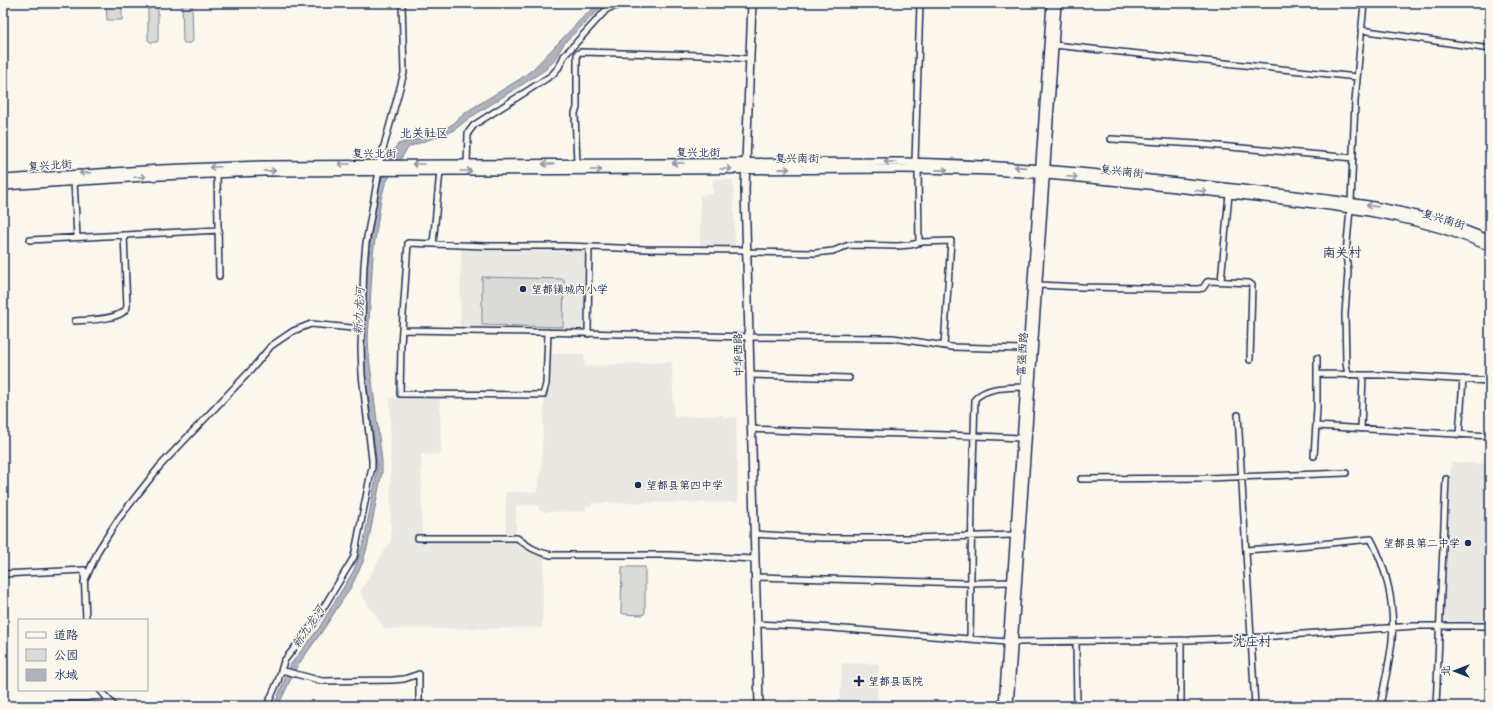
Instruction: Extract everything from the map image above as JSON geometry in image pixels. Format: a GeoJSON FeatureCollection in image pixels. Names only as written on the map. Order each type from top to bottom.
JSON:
{"type":"FeatureCollection","features":[{"type":"Feature","properties":{"kind":"main road","name":"中华西路"},"geometry":{"type":"LineString","coordinates":[[752,3],[745,166],[746,251],[759,706]]}},
{"type":"Feature","properties":{"kind":"main road","name":"富强西路"},"geometry":{"type":"LineString","coordinates":[[1003,706],[1010,642],[1038,285],[1042,172],[1051,3]]}},
{"type":"Feature","properties":{"kind":"main road","name":"富强西路"},"geometry":{"type":"LineString","coordinates":[[1009,706],[1011,582],[1024,386],[1057,3]]}},
{"type":"Feature","properties":{"kind":"main road","name":"复兴北街"},"geometry":{"type":"LineString","coordinates":[[3,179],[227,166],[381,168],[467,164],[745,166]]}},
{"type":"Feature","properties":{"kind":"main road","name":"复兴北街"},"geometry":{"type":"LineString","coordinates":[[399,168],[440,171],[745,166]]}},
{"type":"Feature","properties":{"kind":"main road","name":"复兴南街"},"geometry":{"type":"LineString","coordinates":[[745,166],[916,166],[991,171],[1042,172],[1192,183],[1350,206],[1412,220],[1448,231],[1490,247]]}},
{"type":"Feature","properties":{"kind":"main road","name":"复兴北街"},"geometry":{"type":"LineString","coordinates":[[3,186],[217,173],[381,168]]}},
{"type":"Feature","properties":{"kind":"main road","name":"复兴南街"},"geometry":{"type":"LineString","coordinates":[[1042,172],[1229,194],[1350,206],[1388,208],[1450,224],[1490,240]]}},
{"type":"Feature","properties":{"kind":"street"},"geometry":{"type":"LineString","coordinates":[[267,706],[284,662],[314,623],[350,564],[356,549],[372,460],[362,364],[364,265],[366,243],[381,168],[404,73],[402,3]]}},
{"type":"Feature","properties":{"kind":"street"},"geometry":{"type":"LineString","coordinates":[[467,164],[468,133],[470,129],[556,71],[564,56],[607,6],[609,8],[625,3]]}},
{"type":"Feature","properties":{"kind":"street"},"geometry":{"type":"LineString","coordinates":[[919,243],[916,166],[920,3]]}},
{"type":"Feature","properties":{"kind":"street"},"geometry":{"type":"LineString","coordinates":[[1348,375],[1346,363],[1345,314],[1348,272],[1346,254],[1357,77],[1364,3]]}},
{"type":"Feature","properties":{"kind":"street"},"geometry":{"type":"LineString","coordinates":[[1362,30],[1490,49]]}},
{"type":"Feature","properties":{"kind":"street"},"geometry":{"type":"LineString","coordinates":[[1054,45],[1357,77]]}},
{"type":"Feature","properties":{"kind":"street"},"geometry":{"type":"LineString","coordinates":[[577,164],[575,112],[577,108],[577,54],[580,52],[703,55],[749,59]]}},
{"type":"Feature","properties":{"kind":"street"},"geometry":{"type":"LineString","coordinates":[[1111,139],[1197,144],[1353,158]]}},
{"type":"Feature","properties":{"kind":"street"},"geometry":{"type":"LineString","coordinates":[[433,244],[440,171]]}},
{"type":"Feature","properties":{"kind":"street"},"geometry":{"type":"LineString","coordinates":[[217,173],[219,276]]}},
{"type":"Feature","properties":{"kind":"street"},"geometry":{"type":"LineString","coordinates":[[74,181],[77,237]]}},
{"type":"Feature","properties":{"kind":"street"},"geometry":{"type":"LineString","coordinates":[[1221,281],[1229,194]]}},
{"type":"Feature","properties":{"kind":"street"},"geometry":{"type":"LineString","coordinates":[[30,240],[219,230]]}},
{"type":"Feature","properties":{"kind":"street"},"geometry":{"type":"LineString","coordinates":[[75,321],[111,317],[123,313],[126,310],[124,235]]}},
{"type":"Feature","properties":{"kind":"street"},"geometry":{"type":"LineString","coordinates":[[548,332],[546,384],[543,395],[400,394],[402,330],[408,243],[815,253],[833,251],[849,245],[910,246],[919,243],[951,242],[944,346]]}},
{"type":"Feature","properties":{"kind":"street"},"geometry":{"type":"LineString","coordinates":[[588,334],[589,247]]}},
{"type":"Feature","properties":{"kind":"street"},"geometry":{"type":"LineString","coordinates":[[1038,285],[1198,289],[1203,288],[1207,282],[1210,281],[1249,283],[1252,285],[1250,360]]}},
{"type":"Feature","properties":{"kind":"street"},"geometry":{"type":"LineString","coordinates":[[84,582],[99,549],[119,518],[160,466],[251,370],[271,346],[293,331],[311,324],[362,330]]}},
{"type":"Feature","properties":{"kind":"street"},"geometry":{"type":"LineString","coordinates":[[402,330],[749,337],[893,338],[944,346],[1027,349]]}},
{"type":"Feature","properties":{"kind":"street"},"geometry":{"type":"LineString","coordinates":[[1314,456],[1318,408],[1317,358]]}},
{"type":"Feature","properties":{"kind":"street"},"geometry":{"type":"LineString","coordinates":[[1317,374],[1490,381]]}},
{"type":"Feature","properties":{"kind":"street"},"geometry":{"type":"LineString","coordinates":[[750,375],[849,378]]}},
{"type":"Feature","properties":{"kind":"street"},"geometry":{"type":"LineString","coordinates":[[1361,429],[1363,375]]}},
{"type":"Feature","properties":{"kind":"street"},"geometry":{"type":"LineString","coordinates":[[1459,435],[1463,379]]}},
{"type":"Feature","properties":{"kind":"street"},"geometry":{"type":"LineString","coordinates":[[970,639],[975,399],[981,393],[1000,388],[1024,386]]}},
{"type":"Feature","properties":{"kind":"street"},"geometry":{"type":"LineString","coordinates":[[1238,415],[1255,706]]}},
{"type":"Feature","properties":{"kind":"street"},"geometry":{"type":"LineString","coordinates":[[1316,426],[1490,436]]}},
{"type":"Feature","properties":{"kind":"street"},"geometry":{"type":"LineString","coordinates":[[751,429],[813,432],[974,435],[1021,438]]}},
{"type":"Feature","properties":{"kind":"street"},"geometry":{"type":"LineString","coordinates":[[1081,479],[1242,477],[1346,473]]}},
{"type":"Feature","properties":{"kind":"street"},"geometry":{"type":"LineString","coordinates":[[1436,706],[1446,479]]}},
{"type":"Feature","properties":{"kind":"street"},"geometry":{"type":"LineString","coordinates":[[754,534],[826,538],[912,538],[1014,535]]}},
{"type":"Feature","properties":{"kind":"street"},"geometry":{"type":"LineString","coordinates":[[418,538],[517,538],[529,547],[551,555],[669,555],[755,559]]}},
{"type":"Feature","properties":{"kind":"street"},"geometry":{"type":"LineString","coordinates":[[1246,550],[1371,539],[1376,548],[1387,580],[1392,627],[1392,640],[1380,706]]}},
{"type":"Feature","properties":{"kind":"street"},"geometry":{"type":"LineString","coordinates":[[3,574],[84,570],[86,619]]}},
{"type":"Feature","properties":{"kind":"street"},"geometry":{"type":"LineString","coordinates":[[755,577],[970,583],[1011,582]]}},
{"type":"Feature","properties":{"kind":"street"},"geometry":{"type":"LineString","coordinates":[[756,624],[819,627],[1010,642],[1251,638],[1392,627],[1439,625],[1490,626]]}},
{"type":"Feature","properties":{"kind":"street"},"geometry":{"type":"LineString","coordinates":[[1181,640],[1181,706]]}},
{"type":"Feature","properties":{"kind":"street"},"geometry":{"type":"LineString","coordinates":[[1076,642],[1077,706]]}},
{"type":"Feature","properties":{"kind":"street"},"geometry":{"type":"LineString","coordinates":[[281,670],[322,681],[393,680],[404,679],[419,674],[420,706]]}},
{"type":"Feature","properties":{"kind":"street"},"geometry":{"type":"LineString","coordinates":[[101,691],[114,706]]}},
{"type":"Feature","properties":{"kind":"street"},"geometry":{"type":"LineString","coordinates":[[3,705],[88,704],[110,701]]}},
{"type":"Feature","properties":{"kind":"shaded area"},"geometry":{"type":"Polygon","coordinates":[[[713,179],[733,180],[735,246],[700,246],[700,195],[713,194],[713,179]]]}},
{"type":"Feature","properties":{"kind":"shaded area","name":"望都镇城内小学"},"geometry":{"type":"Polygon","coordinates":[[[461,248],[585,250],[584,330],[460,328],[461,248]]]}},
{"type":"Feature","properties":{"kind":"shaded area","name":"望都县第四中学"},"geometry":{"type":"Polygon","coordinates":[[[550,354],[584,354],[585,366],[672,362],[674,417],[723,415],[724,418],[736,417],[738,502],[591,503],[591,506],[586,506],[586,511],[544,512],[539,510],[539,505],[516,505],[516,539],[525,550],[544,557],[542,628],[385,629],[360,592],[391,540],[390,398],[440,397],[441,454],[421,454],[422,540],[506,539],[506,492],[538,492],[538,478],[541,478],[544,399],[548,382],[550,354]]]}},
{"type":"Feature","properties":{"kind":"shaded area","name":"望都县第二中学"},"geometry":{"type":"Polygon","coordinates":[[[1451,462],[1490,464],[1490,623],[1443,621],[1451,462]]]}},
{"type":"Feature","properties":{"kind":"shaded area","name":"望都县医院"},"geometry":{"type":"Polygon","coordinates":[[[842,663],[879,664],[877,706],[791,706],[791,699],[840,701],[842,663]]]}},
{"type":"Feature","properties":{"kind":"green space"},"geometry":{"type":"Polygon","coordinates":[[[106,3],[122,3],[122,20],[107,20],[106,3]]]}},
{"type":"Feature","properties":{"kind":"green space"},"geometry":{"type":"Polygon","coordinates":[[[148,3],[158,3],[157,42],[150,42],[148,40],[148,3]]]}},
{"type":"Feature","properties":{"kind":"green space"},"geometry":{"type":"Polygon","coordinates":[[[182,3],[192,3],[193,41],[191,43],[184,43],[183,41],[182,3]]]}},
{"type":"Feature","properties":{"kind":"green space"},"geometry":{"type":"Polygon","coordinates":[[[482,277],[564,279],[563,327],[482,325],[482,277]]]}},
{"type":"Feature","properties":{"kind":"green space"},"geometry":{"type":"Polygon","coordinates":[[[622,567],[645,567],[645,613],[643,615],[623,614],[621,612],[622,567]]]}},
{"type":"Feature","properties":{"kind":"water"},"geometry":{"type":"Polygon","coordinates":[[[600,3],[606,3],[565,42],[553,62],[545,70],[468,119],[453,131],[411,146],[407,149],[385,184],[381,199],[373,254],[368,339],[382,472],[368,544],[363,562],[351,587],[296,668],[278,706],[274,706],[291,664],[319,628],[354,570],[364,541],[377,465],[364,362],[366,274],[378,188],[393,151],[398,144],[428,136],[443,130],[454,123],[466,112],[520,79],[533,69],[586,14],[600,3]]]}},
{"type":"Feature","properties":{"kind":"place","name":"望都镇城内小学"},"geometry":{"type":"Point","coordinates":[523,289]}},
{"type":"Feature","properties":{"kind":"place","name":"望都县第四中学"},"geometry":{"type":"Point","coordinates":[638,485]}},
{"type":"Feature","properties":{"kind":"place","name":"望都县第二中学"},"geometry":{"type":"Point","coordinates":[1468,543]}},
{"type":"Feature","properties":{"kind":"place","name":"望都县医院"},"geometry":{"type":"Point","coordinates":[859,681]}},
{"type":"Feature","properties":{"kind":"district","name":"北关社区"},"geometry":{"type":"Point","coordinates":[424,133]}},
{"type":"Feature","properties":{"kind":"district","name":"南关村"},"geometry":{"type":"Point","coordinates":[1342,252]}},
{"type":"Feature","properties":{"kind":"district","name":"沈庄村"},"geometry":{"type":"Point","coordinates":[1252,641]}},
{"type":"Feature","properties":{"kind":"water label","name":"新九龙河"},"geometry":{"type":"Point","coordinates":[359,311]}},
{"type":"Feature","properties":{"kind":"water label","name":"新九龙河"},"geometry":{"type":"Point","coordinates":[308,627]}}]}
